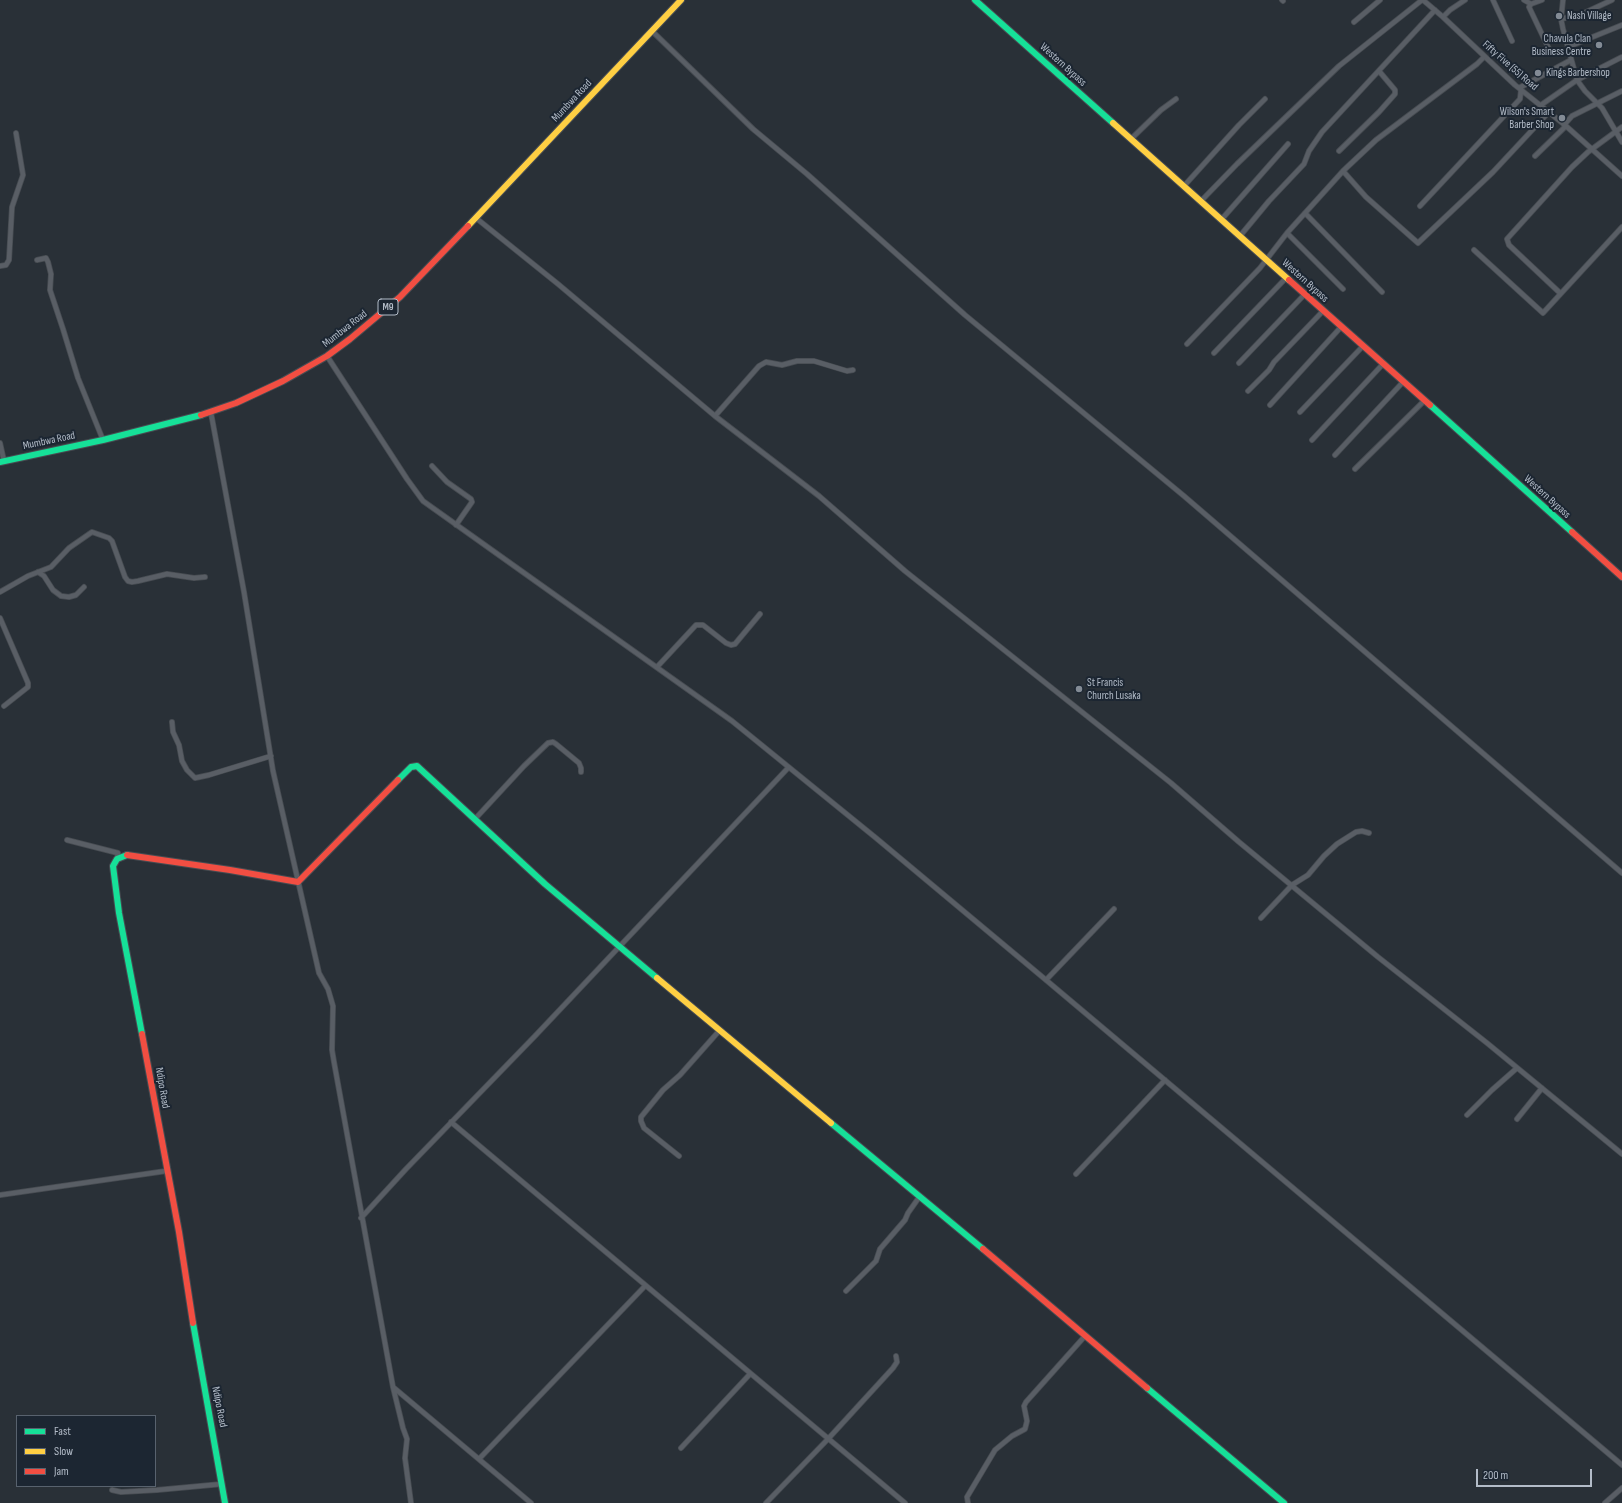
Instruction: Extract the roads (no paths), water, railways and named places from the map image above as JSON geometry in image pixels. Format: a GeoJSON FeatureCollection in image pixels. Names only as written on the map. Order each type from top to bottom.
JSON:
{"type":"FeatureCollection","features":[{"type":"Feature","properties":{"kind":"street","name":"Mumbwa Road"},"geometry":{"type":"LineString","coordinates":[[2,462],[103,440],[212,413],[283,381],[327,356],[350,339],[400,297],[681,0]]}},
{"type":"Feature","properties":{"kind":"street","name":"Western Bypass"},"geometry":{"type":"LineString","coordinates":[[975,0],[1622,577]]}},
{"type":"Feature","properties":{"kind":"street"},"geometry":{"type":"LineString","coordinates":[[1354,22],[1380,0]]}},
{"type":"Feature","properties":{"kind":"street"},"geometry":{"type":"LineString","coordinates":[[1201,201],[1248,153],[1339,66],[1423,0]]}},
{"type":"Feature","properties":{"kind":"street","name":"Fifty Five (55) Road"},"geometry":{"type":"LineString","coordinates":[[1423,0],[1520,89],[1541,105],[1622,176]]}},
{"type":"Feature","properties":{"kind":"street"},"geometry":{"type":"LineString","coordinates":[[1443,17],[1450,10],[1465,0]]}},
{"type":"Feature","properties":{"kind":"street"},"geometry":{"type":"LineString","coordinates":[[1493,0],[1512,41]]}},
{"type":"Feature","properties":{"kind":"street"},"geometry":{"type":"LineString","coordinates":[[1524,0],[1530,4]]}},
{"type":"Feature","properties":{"kind":"street"},"geometry":{"type":"LineString","coordinates":[[1530,4],[1542,0]]}},
{"type":"Feature","properties":{"kind":"street"},"geometry":{"type":"LineString","coordinates":[[1563,0],[1561,19],[1577,80],[1606,114],[1622,142]]}},
{"type":"Feature","properties":{"kind":"street"},"geometry":{"type":"LineString","coordinates":[[1561,19],[1582,14],[1612,0]]}},
{"type":"Feature","properties":{"kind":"street"},"geometry":{"type":"LineString","coordinates":[[1530,4],[1529,8],[1548,49]]}},
{"type":"Feature","properties":{"kind":"street"},"geometry":{"type":"LineString","coordinates":[[1240,236],[1269,201],[1304,164],[1309,151],[1322,132],[1435,10]]}},
{"type":"Feature","properties":{"kind":"street"},"geometry":{"type":"LineString","coordinates":[[1568,48],[1622,25]]}},
{"type":"Feature","properties":{"kind":"street"},"geometry":{"type":"LineString","coordinates":[[652,31],[753,129],[807,174],[965,315],[1184,496],[1622,873]]}},
{"type":"Feature","properties":{"kind":"street"},"geometry":{"type":"LineString","coordinates":[[1187,344],[1266,260],[1287,233],[1343,171],[1376,140],[1477,64],[1484,57]]}},
{"type":"Feature","properties":{"kind":"street"},"geometry":{"type":"LineString","coordinates":[[1541,105],[1577,80],[1622,57]]}},
{"type":"Feature","properties":{"kind":"street"},"geometry":{"type":"LineString","coordinates":[[1420,206],[1520,99],[1520,89],[1571,60]]}},
{"type":"Feature","properties":{"kind":"street"},"geometry":{"type":"LineString","coordinates":[[1339,151],[1379,112],[1395,94],[1395,90],[1379,71]]}},
{"type":"Feature","properties":{"kind":"street"},"geometry":{"type":"LineString","coordinates":[[1534,156],[1565,126],[1572,116],[1622,91]]}},
{"type":"Feature","properties":{"kind":"street"},"geometry":{"type":"LineString","coordinates":[[1131,139],[1161,110],[1176,99]]}},
{"type":"Feature","properties":{"kind":"street"},"geometry":{"type":"LineString","coordinates":[[1184,186],[1239,125],[1265,99]]}},
{"type":"Feature","properties":{"kind":"street"},"geometry":{"type":"LineString","coordinates":[[1343,171],[1371,202],[1419,243],[1493,172],[1549,112]]}},
{"type":"Feature","properties":{"kind":"street"},"geometry":{"type":"LineString","coordinates":[[1560,293],[1509,245],[1508,239],[1568,171],[1588,152],[1593,150],[1622,127]]}},
{"type":"Feature","properties":{"kind":"street"},"geometry":{"type":"LineString","coordinates":[[0,266],[6,264],[9,260],[12,207],[23,175],[16,133]]}},
{"type":"Feature","properties":{"kind":"street"},"geometry":{"type":"LineString","coordinates":[[1222,220],[1288,144]]}},
{"type":"Feature","properties":{"kind":"street"},"geometry":{"type":"LineString","coordinates":[[1305,214],[1382,292]]}},
{"type":"Feature","properties":{"kind":"street"},"geometry":{"type":"LineString","coordinates":[[476,218],[558,284],[715,416],[819,496],[905,571],[1171,783],[1378,957],[1622,1154]]}},
{"type":"Feature","properties":{"kind":"street"},"geometry":{"type":"LineString","coordinates":[[1474,250],[1542,312],[1622,227]]}},
{"type":"Feature","properties":{"kind":"street"},"geometry":{"type":"LineString","coordinates":[[1287,233],[1343,289]]}},
{"type":"Feature","properties":{"kind":"street"},"geometry":{"type":"LineString","coordinates":[[37,260],[46,258],[48,262],[51,274],[50,290],[78,378],[103,440]]}},
{"type":"Feature","properties":{"kind":"street"},"geometry":{"type":"LineString","coordinates":[[1214,353],[1286,278]]}},
{"type":"Feature","properties":{"kind":"street"},"geometry":{"type":"LineString","coordinates":[[1239,363],[1305,294]]}},
{"type":"Feature","properties":{"kind":"street"},"geometry":{"type":"LineString","coordinates":[[1248,391],[1323,311]]}},
{"type":"Feature","properties":{"kind":"street"},"geometry":{"type":"LineString","coordinates":[[1270,405],[1341,327]]}},
{"type":"Feature","properties":{"kind":"street"},"geometry":{"type":"LineString","coordinates":[[1300,412],[1363,346]]}},
{"type":"Feature","properties":{"kind":"street"},"geometry":{"type":"LineString","coordinates":[[327,356],[416,493],[423,501],[732,721],[876,838],[1622,1464]]}},
{"type":"Feature","properties":{"kind":"street"},"geometry":{"type":"LineString","coordinates":[[715,416],[759,366],[766,362],[782,365],[797,361],[814,361],[847,371],[853,370]]}},
{"type":"Feature","properties":{"kind":"street"},"geometry":{"type":"LineString","coordinates":[[1312,440],[1383,364]]}},
{"type":"Feature","properties":{"kind":"street"},"geometry":{"type":"LineString","coordinates":[[1335,455],[1403,382]]}},
{"type":"Feature","properties":{"kind":"street"},"geometry":{"type":"LineString","coordinates":[[1355,469],[1424,400]]}},
{"type":"Feature","properties":{"kind":"street"},"geometry":{"type":"LineString","coordinates":[[212,413],[271,756],[319,973],[328,989],[333,1006],[332,1050],[361,1218],[393,1387],[403,1428],[407,1438],[405,1458],[411,1503]]}},
{"type":"Feature","properties":{"kind":"street"},"geometry":{"type":"LineString","coordinates":[[0,443],[2,462]]}},
{"type":"Feature","properties":{"kind":"street"},"geometry":{"type":"LineString","coordinates":[[432,466],[447,482],[471,499],[472,502],[456,525]]}},
{"type":"Feature","properties":{"kind":"street"},"geometry":{"type":"LineString","coordinates":[[0,592],[55,564],[69,548],[84,539],[89,533],[94,532],[109,538],[112,541],[125,577],[128,581],[138,581],[167,574],[176,574],[194,578],[205,577]]}},
{"type":"Feature","properties":{"kind":"street"},"geometry":{"type":"LineString","coordinates":[[38,572],[43,575],[53,590],[61,596],[69,597],[76,595],[84,587]]}},
{"type":"Feature","properties":{"kind":"street"},"geometry":{"type":"LineString","coordinates":[[657,667],[696,625],[703,625],[726,643],[735,644],[760,614]]}},
{"type":"Feature","properties":{"kind":"street"},"geometry":{"type":"LineString","coordinates":[[0,618],[28,683],[28,687],[4,706]]}},
{"type":"Feature","properties":{"kind":"street"},"geometry":{"type":"LineString","coordinates":[[172,722],[173,732],[179,745],[182,762],[195,778],[271,756]]}},
{"type":"Feature","properties":{"kind":"street"},"geometry":{"type":"LineString","coordinates":[[475,819],[520,770],[548,743],[553,742],[579,763],[581,772]]}},
{"type":"Feature","properties":{"kind":"street"},"geometry":{"type":"LineString","coordinates":[[298,882],[414,766],[420,767],[545,884],[719,1031],[920,1196],[1284,1503]]}},
{"type":"Feature","properties":{"kind":"street"},"geometry":{"type":"LineString","coordinates":[[361,1218],[406,1169],[620,947],[788,768]]}},
{"type":"Feature","properties":{"kind":"street"},"geometry":{"type":"LineString","coordinates":[[1261,918],[1292,885],[1308,875],[1333,848],[1344,839],[1359,832],[1369,833]]}},
{"type":"Feature","properties":{"kind":"street"},"geometry":{"type":"LineString","coordinates":[[67,840],[118,853],[118,859]]}},
{"type":"Feature","properties":{"kind":"street"},"geometry":{"type":"LineString","coordinates":[[118,859],[124,855],[135,856],[298,882]]}},
{"type":"Feature","properties":{"kind":"street","name":"Ndipo Road"},"geometry":{"type":"LineString","coordinates":[[118,859],[113,866],[114,879],[184,1265],[225,1503]]}},
{"type":"Feature","properties":{"kind":"street"},"geometry":{"type":"LineString","coordinates":[[1046,980],[1114,908]]}},
{"type":"Feature","properties":{"kind":"street"},"geometry":{"type":"LineString","coordinates":[[679,1156],[644,1128],[641,1117],[659,1095],[680,1075],[719,1031]]}},
{"type":"Feature","properties":{"kind":"street"},"geometry":{"type":"LineString","coordinates":[[1467,1115],[1517,1068]]}},
{"type":"Feature","properties":{"kind":"street"},"geometry":{"type":"LineString","coordinates":[[1076,1174],[1165,1080]]}},
{"type":"Feature","properties":{"kind":"street"},"geometry":{"type":"LineString","coordinates":[[1516,1119],[1542,1088]]}},
{"type":"Feature","properties":{"kind":"street"},"geometry":{"type":"LineString","coordinates":[[451,1122],[576,1225],[645,1286],[905,1503]]}},
{"type":"Feature","properties":{"kind":"street"},"geometry":{"type":"LineString","coordinates":[[0,1196],[166,1171]]}},
{"type":"Feature","properties":{"kind":"street"},"geometry":{"type":"LineString","coordinates":[[846,1291],[876,1262],[880,1249],[905,1220],[908,1212],[920,1196]]}},
{"type":"Feature","properties":{"kind":"street"},"geometry":{"type":"LineString","coordinates":[[479,1459],[645,1286]]}},
{"type":"Feature","properties":{"kind":"street"},"geometry":{"type":"LineString","coordinates":[[968,1503],[967,1497],[995,1450],[1026,1426],[1027,1419],[1024,1406],[1026,1402],[1085,1336]]}},
{"type":"Feature","properties":{"kind":"street"},"geometry":{"type":"LineString","coordinates":[[766,1503],[828,1439],[893,1368],[897,1362],[896,1356]]}},
{"type":"Feature","properties":{"kind":"street"},"geometry":{"type":"LineString","coordinates":[[681,1448],[750,1374]]}},
{"type":"Feature","properties":{"kind":"street"},"geometry":{"type":"LineString","coordinates":[[393,1387],[531,1503]]}},
{"type":"Feature","properties":{"kind":"street"},"geometry":{"type":"LineString","coordinates":[[112,1490],[121,1492],[222,1484]]}},
{"type":"Feature","properties":{"kind":"street"},"geometry":{"type":"LineString","coordinates":[[1605,1503],[1622,1488]]}},
{"type":"Feature","properties":{"kind":"place","name":"Nash Village"},"geometry":{"type":"Point","coordinates":[1559,16]}},
{"type":"Feature","properties":{"kind":"place","name":"Chavula Clan Business Centre"},"geometry":{"type":"Point","coordinates":[1599,45]}},
{"type":"Feature","properties":{"kind":"place","name":"Kings Barbershop"},"geometry":{"type":"Point","coordinates":[1538,73]}},
{"type":"Feature","properties":{"kind":"place","name":"Wilson's Smart Barber Shop"},"geometry":{"type":"Point","coordinates":[1562,118]}},
{"type":"Feature","properties":{"kind":"place","name":"St Francis Church Lusaka"},"geometry":{"type":"Point","coordinates":[1079,689]}}]}
